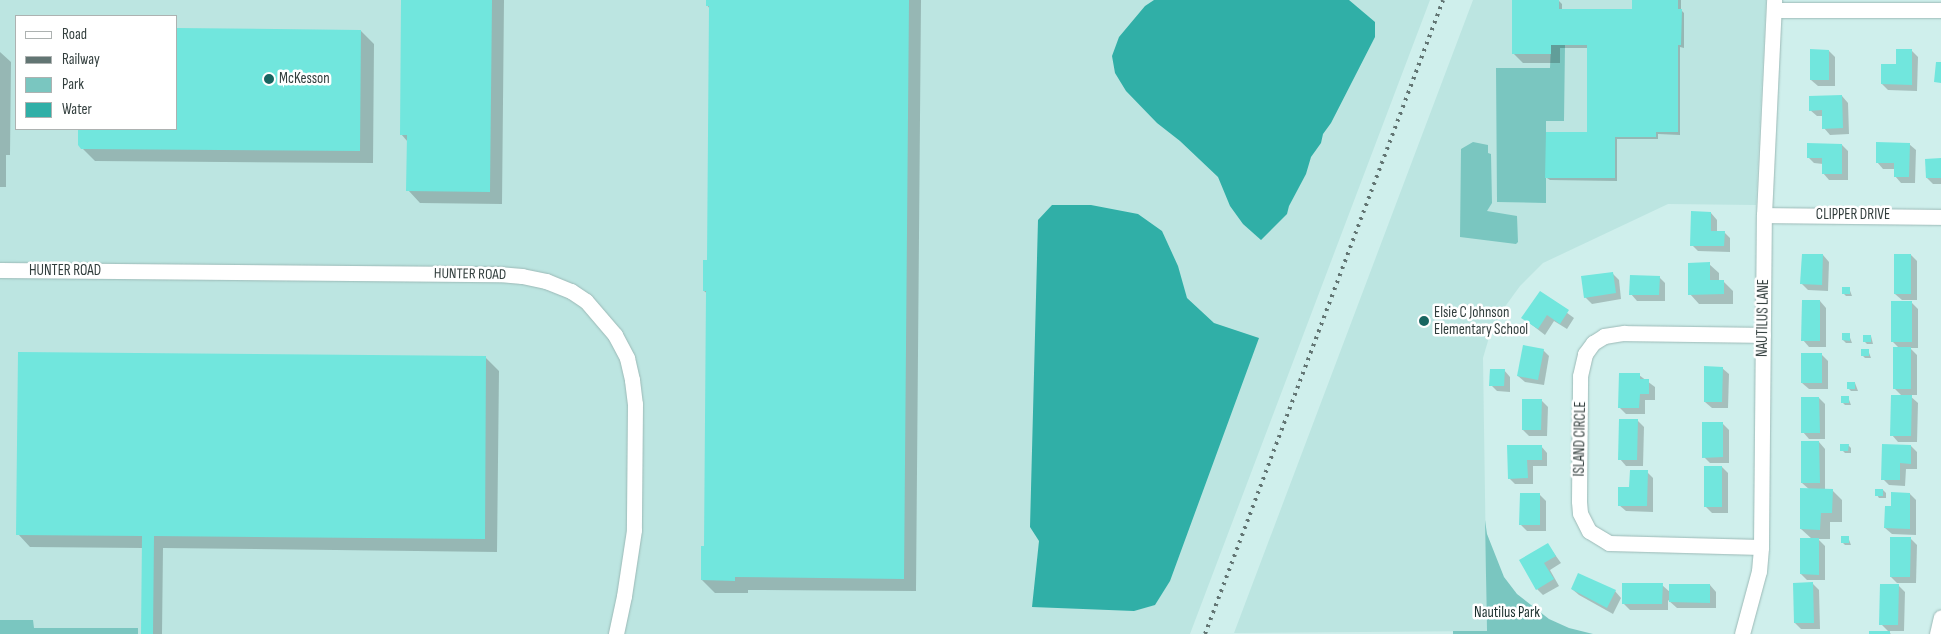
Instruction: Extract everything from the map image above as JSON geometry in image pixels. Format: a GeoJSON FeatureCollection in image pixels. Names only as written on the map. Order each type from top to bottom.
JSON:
{"type":"FeatureCollection","features":[{"type":"Feature","properties":{"kind":"street"},"geometry":{"type":"LineString","coordinates":[[1774,5],[1941,10]]}},
{"type":"Feature","properties":{"kind":"street","name":"NAUTILUS LANE"},"geometry":{"type":"LineString","coordinates":[[1742,634],[1759,571],[1761,546],[1764,215],[1774,5]]}},
{"type":"Feature","properties":{"kind":"street","name":"CLIPPER DRIVE"},"geometry":{"type":"LineString","coordinates":[[1764,215],[1941,217]]}},
{"type":"Feature","properties":{"kind":"street","name":"HUNTER ROAD"},"geometry":{"type":"LineString","coordinates":[[0,270],[499,274],[546,281],[571,291],[591,306],[615,334],[627,358],[632,380],[635,404],[634,530],[616,634]]}},
{"type":"Feature","properties":{"kind":"street","name":"ISLAND CIRCLE"},"geometry":{"type":"LineString","coordinates":[[1761,546],[1609,543],[1594,536],[1584,524],[1580,513],[1579,491],[1580,376],[1585,354],[1593,343],[1604,336],[1624,333],[1762,335]]}},
{"type":"Feature","properties":{"kind":"street"},"geometry":{"type":"LineString","coordinates":[[1937,634],[1941,617]]}},
{"type":"Feature","properties":{"kind":"shaded area"},"geometry":{"type":"Polygon","coordinates":[[[0,0],[1430,0],[1190,634],[0,634],[0,0]]]}},
{"type":"Feature","properties":{"kind":"shaded area","name":"Elsie C Johnson Elementary School"},"geometry":{"type":"Polygon","coordinates":[[[1473,0],[1766,0],[1756,205],[1668,204],[1543,263],[1520,286],[1504,308],[1490,334],[1483,358],[1487,631],[1234,633],[1473,0]]]}},
{"type":"Feature","properties":{"kind":"green space"},"geometry":{"type":"Polygon","coordinates":[[[1551,45],[1565,45],[1564,121],[1546,121],[1546,203],[1497,202],[1496,68],[1550,68],[1551,45]]]}},
{"type":"Feature","properties":{"kind":"green space"},"geometry":{"type":"Polygon","coordinates":[[[1473,142],[1488,145],[1488,153],[1491,154],[1492,203],[1487,211],[1517,216],[1518,242],[1516,244],[1460,237],[1461,149],[1473,142]]]}},
{"type":"Feature","properties":{"kind":"green space","name":"Nautilus Park"},"geometry":{"type":"Polygon","coordinates":[[[1485,520],[1487,534],[1504,577],[1517,594],[1549,619],[1569,628],[1593,634],[1453,634],[1453,631],[1487,631],[1485,520]]]}},
{"type":"Feature","properties":{"kind":"green space"},"geometry":{"type":"Polygon","coordinates":[[[0,620],[33,620],[34,628],[138,628],[138,634],[0,634],[0,620]]]}},
{"type":"Feature","properties":{"kind":"water"},"geometry":{"type":"Polygon","coordinates":[[[1154,0],[1349,0],[1375,22],[1375,37],[1331,123],[1323,134],[1321,143],[1311,157],[1306,174],[1289,206],[1287,214],[1261,240],[1243,224],[1230,206],[1218,177],[1180,141],[1157,123],[1126,91],[1115,73],[1112,56],[1119,37],[1145,6],[1154,0]]]}},
{"type":"Feature","properties":{"kind":"water"},"geometry":{"type":"Polygon","coordinates":[[[1052,205],[1091,205],[1138,214],[1162,231],[1178,266],[1187,298],[1214,323],[1259,338],[1170,581],[1155,605],[1134,611],[1032,607],[1039,541],[1030,527],[1038,220],[1052,205]]]}},
{"type":"Feature","properties":{"kind":"building"},"geometry":{"type":"Polygon","coordinates":[[[401,0],[492,0],[490,192],[406,191],[407,135],[400,135],[401,0]]]}},
{"type":"Feature","properties":{"kind":"building"},"geometry":{"type":"Polygon","coordinates":[[[706,0],[909,0],[904,579],[735,577],[735,581],[701,580],[701,546],[704,546],[706,291],[703,291],[703,260],[707,260],[709,6],[706,6],[706,0]]]}},
{"type":"Feature","properties":{"kind":"building"},"geometry":{"type":"Polygon","coordinates":[[[1512,0],[1559,0],[1559,9],[1632,9],[1632,0],[1678,0],[1678,9],[1682,9],[1681,45],[1678,45],[1678,132],[1656,132],[1656,137],[1615,137],[1615,178],[1545,178],[1546,132],[1587,132],[1587,45],[1551,45],[1551,54],[1512,54],[1512,0]]]}},
{"type":"Feature","properties":{"kind":"building","name":"McKesson"},"geometry":{"type":"Polygon","coordinates":[[[178,28],[361,30],[360,151],[81,149],[78,145],[78,130],[178,130],[178,28]]]}},
{"type":"Feature","properties":{"kind":"building"},"geometry":{"type":"Polygon","coordinates":[[[1810,49],[1829,50],[1829,80],[1810,80],[1810,49]]]}},
{"type":"Feature","properties":{"kind":"building"},"geometry":{"type":"Polygon","coordinates":[[[1896,49],[1912,49],[1912,85],[1881,84],[1881,64],[1896,64],[1896,49]]]}},
{"type":"Feature","properties":{"kind":"building"},"geometry":{"type":"Polygon","coordinates":[[[1936,62],[1941,62],[1941,83],[1934,82],[1936,62]]]}},
{"type":"Feature","properties":{"kind":"building"},"geometry":{"type":"Polygon","coordinates":[[[1842,95],[1843,128],[1822,129],[1822,110],[1809,111],[1809,96],[1842,95]]]}},
{"type":"Feature","properties":{"kind":"building"},"geometry":{"type":"Polygon","coordinates":[[[1876,142],[1910,143],[1909,177],[1894,177],[1894,163],[1876,163],[1876,142]]]}},
{"type":"Feature","properties":{"kind":"building"},"geometry":{"type":"Polygon","coordinates":[[[1807,143],[1842,144],[1842,174],[1822,174],[1822,158],[1807,158],[1807,143]]]}},
{"type":"Feature","properties":{"kind":"building"},"geometry":{"type":"Polygon","coordinates":[[[1941,158],[1941,178],[1926,178],[1925,159],[1941,158]]]}},
{"type":"Feature","properties":{"kind":"building"},"geometry":{"type":"Polygon","coordinates":[[[1691,211],[1711,212],[1711,231],[1725,231],[1724,246],[1690,246],[1691,211]]]}},
{"type":"Feature","properties":{"kind":"building"},"geometry":{"type":"Polygon","coordinates":[[[1802,254],[1823,254],[1822,285],[1800,284],[1802,254]]]}},
{"type":"Feature","properties":{"kind":"building"},"geometry":{"type":"Polygon","coordinates":[[[1894,254],[1911,254],[1911,294],[1894,294],[1894,254]]]}},
{"type":"Feature","properties":{"kind":"building"},"geometry":{"type":"Polygon","coordinates":[[[1710,262],[1710,280],[1724,280],[1724,294],[1688,295],[1688,263],[1710,262]]]}},
{"type":"Feature","properties":{"kind":"building"},"geometry":{"type":"Polygon","coordinates":[[[1613,272],[1616,293],[1584,298],[1581,276],[1613,272]]]}},
{"type":"Feature","properties":{"kind":"building"},"geometry":{"type":"Polygon","coordinates":[[[1630,275],[1660,276],[1659,295],[1629,295],[1630,275]]]}},
{"type":"Feature","properties":{"kind":"building"},"geometry":{"type":"Polygon","coordinates":[[[1842,287],[1850,287],[1850,294],[1842,294],[1842,287]]]}},
{"type":"Feature","properties":{"kind":"building"},"geometry":{"type":"Polygon","coordinates":[[[1540,291],[1569,310],[1560,324],[1547,315],[1538,329],[1521,318],[1540,291]]]}},
{"type":"Feature","properties":{"kind":"building"},"geometry":{"type":"Polygon","coordinates":[[[1802,300],[1820,300],[1820,341],[1801,341],[1802,300]]]}},
{"type":"Feature","properties":{"kind":"building"},"geometry":{"type":"Polygon","coordinates":[[[1891,301],[1912,301],[1912,342],[1891,342],[1891,301]]]}},
{"type":"Feature","properties":{"kind":"building"},"geometry":{"type":"Polygon","coordinates":[[[1842,333],[1850,333],[1850,341],[1842,340],[1842,333]]]}},
{"type":"Feature","properties":{"kind":"building"},"geometry":{"type":"Polygon","coordinates":[[[1863,335],[1871,335],[1871,342],[1863,342],[1863,335]]]}},
{"type":"Feature","properties":{"kind":"building"},"geometry":{"type":"Polygon","coordinates":[[[1523,345],[1544,349],[1538,380],[1517,376],[1523,345]]]}},
{"type":"Feature","properties":{"kind":"building"},"geometry":{"type":"Polygon","coordinates":[[[1893,347],[1911,347],[1911,389],[1893,389],[1893,347]]]}},
{"type":"Feature","properties":{"kind":"building"},"geometry":{"type":"Polygon","coordinates":[[[1861,349],[1869,349],[1869,356],[1861,356],[1861,349]]]}},
{"type":"Feature","properties":{"kind":"building"},"geometry":{"type":"Polygon","coordinates":[[[18,352],[486,356],[485,539],[154,536],[153,634],[141,634],[142,536],[16,535],[18,352]]]}},
{"type":"Feature","properties":{"kind":"building"},"geometry":{"type":"Polygon","coordinates":[[[1801,353],[1822,353],[1822,383],[1801,383],[1801,353]]]}},
{"type":"Feature","properties":{"kind":"building"},"geometry":{"type":"Polygon","coordinates":[[[1704,366],[1723,367],[1722,402],[1704,402],[1704,366]]]}},
{"type":"Feature","properties":{"kind":"building"},"geometry":{"type":"Polygon","coordinates":[[[1490,369],[1505,369],[1504,386],[1489,386],[1490,369]]]}},
{"type":"Feature","properties":{"kind":"building"},"geometry":{"type":"Polygon","coordinates":[[[1619,373],[1640,373],[1640,379],[1649,379],[1649,394],[1640,394],[1639,408],[1618,408],[1619,373]]]}},
{"type":"Feature","properties":{"kind":"building"},"geometry":{"type":"Polygon","coordinates":[[[1847,382],[1855,382],[1855,389],[1847,389],[1847,382]]]}},
{"type":"Feature","properties":{"kind":"building"},"geometry":{"type":"Polygon","coordinates":[[[1891,395],[1912,395],[1911,436],[1890,436],[1891,395]]]}},
{"type":"Feature","properties":{"kind":"building"},"geometry":{"type":"Polygon","coordinates":[[[1841,396],[1849,396],[1849,403],[1841,403],[1841,396]]]}},
{"type":"Feature","properties":{"kind":"building"},"geometry":{"type":"Polygon","coordinates":[[[1801,397],[1819,397],[1820,433],[1801,433],[1801,397]]]}},
{"type":"Feature","properties":{"kind":"building"},"geometry":{"type":"Polygon","coordinates":[[[1522,399],[1542,399],[1541,430],[1522,430],[1522,399]]]}},
{"type":"Feature","properties":{"kind":"building"},"geometry":{"type":"Polygon","coordinates":[[[1619,419],[1638,419],[1637,460],[1618,460],[1619,419]]]}},
{"type":"Feature","properties":{"kind":"building"},"geometry":{"type":"Polygon","coordinates":[[[1702,422],[1723,422],[1723,457],[1702,458],[1702,422]]]}},
{"type":"Feature","properties":{"kind":"building"},"geometry":{"type":"Polygon","coordinates":[[[1801,441],[1819,441],[1820,483],[1801,483],[1801,441]]]}},
{"type":"Feature","properties":{"kind":"building"},"geometry":{"type":"Polygon","coordinates":[[[1840,444],[1849,444],[1848,451],[1840,451],[1840,444]]]}},
{"type":"Feature","properties":{"kind":"building"},"geometry":{"type":"Polygon","coordinates":[[[1882,444],[1911,445],[1911,464],[1900,463],[1900,480],[1881,480],[1882,444]]]}},
{"type":"Feature","properties":{"kind":"building"},"geometry":{"type":"Polygon","coordinates":[[[1507,445],[1542,445],[1542,460],[1527,460],[1528,478],[1508,479],[1507,445]]]}},
{"type":"Feature","properties":{"kind":"building"},"geometry":{"type":"Polygon","coordinates":[[[1704,466],[1722,466],[1722,507],[1704,507],[1704,466]]]}},
{"type":"Feature","properties":{"kind":"building"},"geometry":{"type":"Polygon","coordinates":[[[1630,470],[1648,470],[1647,506],[1618,506],[1618,487],[1629,487],[1630,470]]]}},
{"type":"Feature","properties":{"kind":"building"},"geometry":{"type":"Polygon","coordinates":[[[1800,488],[1833,489],[1832,513],[1821,513],[1820,530],[1800,529],[1800,488]]]}},
{"type":"Feature","properties":{"kind":"building"},"geometry":{"type":"Polygon","coordinates":[[[1875,489],[1883,489],[1883,496],[1875,496],[1875,489]]]}},
{"type":"Feature","properties":{"kind":"building"},"geometry":{"type":"Polygon","coordinates":[[[1891,492],[1910,493],[1910,529],[1884,528],[1885,506],[1891,506],[1891,492]]]}},
{"type":"Feature","properties":{"kind":"building"},"geometry":{"type":"Polygon","coordinates":[[[1520,493],[1540,493],[1540,525],[1519,525],[1520,493]]]}},
{"type":"Feature","properties":{"kind":"building"},"geometry":{"type":"Polygon","coordinates":[[[1841,536],[1849,536],[1849,543],[1841,543],[1841,536]]]}},
{"type":"Feature","properties":{"kind":"building"},"geometry":{"type":"Polygon","coordinates":[[[1890,537],[1911,537],[1910,577],[1890,577],[1890,537]]]}},
{"type":"Feature","properties":{"kind":"building"},"geometry":{"type":"Polygon","coordinates":[[[1800,538],[1819,538],[1819,575],[1800,574],[1800,538]]]}},
{"type":"Feature","properties":{"kind":"building"},"geometry":{"type":"Polygon","coordinates":[[[1548,543],[1556,556],[1544,563],[1554,579],[1536,590],[1519,560],[1548,543]]]}},
{"type":"Feature","properties":{"kind":"building"},"geometry":{"type":"Polygon","coordinates":[[[1578,573],[1616,590],[1607,608],[1571,589],[1578,573]]]}},
{"type":"Feature","properties":{"kind":"building"},"geometry":{"type":"Polygon","coordinates":[[[1813,582],[1814,623],[1794,623],[1793,583],[1813,582]]]}},
{"type":"Feature","properties":{"kind":"building"},"geometry":{"type":"Polygon","coordinates":[[[1622,583],[1663,583],[1662,604],[1622,604],[1622,583]]]}},
{"type":"Feature","properties":{"kind":"building"},"geometry":{"type":"Polygon","coordinates":[[[1669,584],[1710,584],[1710,603],[1669,602],[1669,584]]]}},
{"type":"Feature","properties":{"kind":"building"},"geometry":{"type":"Polygon","coordinates":[[[1880,584],[1899,584],[1898,625],[1879,625],[1880,584]]]}},
{"type":"Feature","properties":{"kind":"building"},"geometry":{"type":"Polygon","coordinates":[[[1869,631],[1890,631],[1890,634],[1869,634],[1869,631]]]}},
{"type":"Feature","properties":{"kind":"railway"},"geometry":{"type":"LineString","coordinates":[[1205,634],[1443,0]]}},
{"type":"Feature","properties":{"kind":"place","name":"McKesson"},"geometry":{"type":"Point","coordinates":[269,79]}},
{"type":"Feature","properties":{"kind":"place","name":"Elsie C Johnson Elementary School"},"geometry":{"type":"Point","coordinates":[1424,321]}}]}
